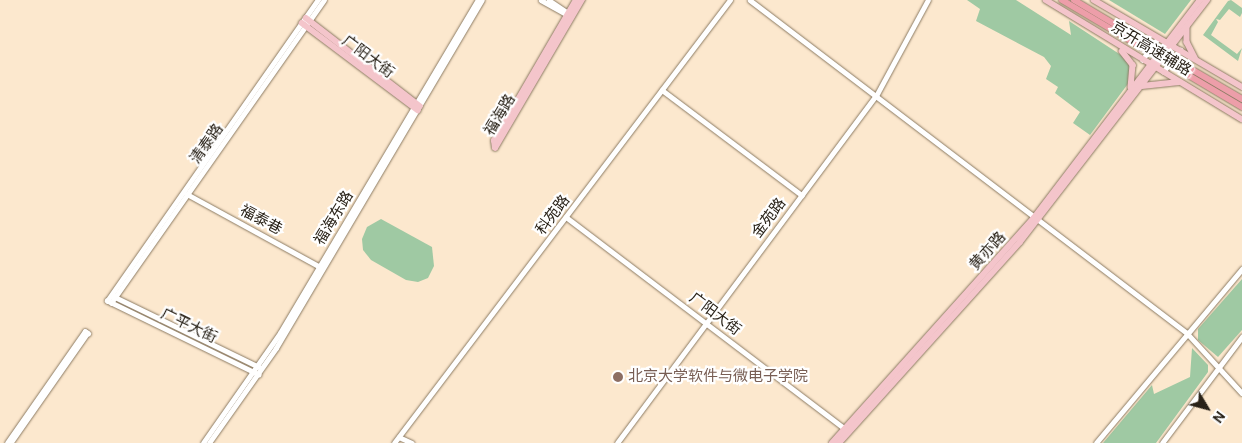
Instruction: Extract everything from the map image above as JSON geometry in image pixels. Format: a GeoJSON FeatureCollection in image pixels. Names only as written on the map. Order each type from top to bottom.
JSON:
{"type":"FeatureCollection","features":[{"type":"Feature","properties":{"kind":"highway"},"geometry":{"type":"LineString","coordinates":[[1062,0],[1189,72],[1242,99]]}},
{"type":"Feature","properties":{"kind":"highway"},"geometry":{"type":"LineString","coordinates":[[1074,0],[1144,46]]}},
{"type":"Feature","properties":{"kind":"highway"},"geometry":{"type":"LineString","coordinates":[[1189,72],[1242,107]]}},
{"type":"Feature","properties":{"kind":"main road","name":"福海路"},"geometry":{"type":"LineString","coordinates":[[576,0],[569,15],[495,148],[494,141],[569,15],[582,0]]}},
{"type":"Feature","properties":{"kind":"main road","name":"京开高速辅路"},"geometry":{"type":"LineString","coordinates":[[1046,0],[1242,119]]}},
{"type":"Feature","properties":{"kind":"main road","name":"京开高速辅路"},"geometry":{"type":"LineString","coordinates":[[1094,0],[1242,87]]}},
{"type":"Feature","properties":{"kind":"main road"},"geometry":{"type":"LineString","coordinates":[[1153,66],[1203,2],[1211,0]]}},
{"type":"Feature","properties":{"kind":"main road"},"geometry":{"type":"LineString","coordinates":[[1169,44],[1188,25],[1203,2]]}},
{"type":"Feature","properties":{"kind":"main road","name":"广阳大街"},"geometry":{"type":"LineString","coordinates":[[306,22],[417,107]]}},
{"type":"Feature","properties":{"kind":"main road"},"geometry":{"type":"LineString","coordinates":[[1188,25],[1187,42],[1196,60]]}},
{"type":"Feature","properties":{"kind":"main road"},"geometry":{"type":"LineString","coordinates":[[1114,42],[1133,65],[1134,77],[1129,93]]}},
{"type":"Feature","properties":{"kind":"main road","name":"黄亦路"},"geometry":{"type":"LineString","coordinates":[[1036,219],[1129,93],[1153,66]]}},
{"type":"Feature","properties":{"kind":"main road","name":"黄亦路"},"geometry":{"type":"LineString","coordinates":[[832,443],[1036,219],[1140,87],[1153,66]]}},
{"type":"Feature","properties":{"kind":"main road"},"geometry":{"type":"LineString","coordinates":[[1140,87],[1153,82],[1182,83]]}},
{"type":"Feature","properties":{"kind":"main road","name":"黄亦路"},"geometry":{"type":"LineString","coordinates":[[839,443],[846,429]]}},
{"type":"Feature","properties":{"kind":"street","name":"清泰路"},"geometry":{"type":"LineString","coordinates":[[113,296],[187,194],[306,22],[318,0]]}},
{"type":"Feature","properties":{"kind":"street","name":"清泰路"},"geometry":{"type":"LineString","coordinates":[[109,302],[306,22],[324,0]]}},
{"type":"Feature","properties":{"kind":"street","name":"福海东路"},"geometry":{"type":"LineString","coordinates":[[417,107],[478,0]]}},
{"type":"Feature","properties":{"kind":"street","name":"福海东路"},"geometry":{"type":"LineString","coordinates":[[209,443],[257,374],[482,0]]}},
{"type":"Feature","properties":{"kind":"street"},"geometry":{"type":"LineString","coordinates":[[540,0],[569,15]]}},
{"type":"Feature","properties":{"kind":"street"},"geometry":{"type":"LineString","coordinates":[[549,0],[569,15]]}},
{"type":"Feature","properties":{"kind":"street","name":"科苑路"},"geometry":{"type":"LineString","coordinates":[[396,440],[730,0]]}},
{"type":"Feature","properties":{"kind":"street"},"geometry":{"type":"LineString","coordinates":[[750,0],[1187,333],[1242,393]]}},
{"type":"Feature","properties":{"kind":"street","name":"金苑路"},"geometry":{"type":"LineString","coordinates":[[616,443],[876,96],[928,0]]}},
{"type":"Feature","properties":{"kind":"street"},"geometry":{"type":"LineString","coordinates":[[1142,60],[1158,38]]}},
{"type":"Feature","properties":{"kind":"street"},"geometry":{"type":"LineString","coordinates":[[1163,72],[1180,50]]}},
{"type":"Feature","properties":{"kind":"street"},"geometry":{"type":"LineString","coordinates":[[662,90],[802,195]]}},
{"type":"Feature","properties":{"kind":"street","name":"福泰巷"},"geometry":{"type":"LineString","coordinates":[[187,194],[322,267]]}},
{"type":"Feature","properties":{"kind":"street","name":"广阳大街"},"geometry":{"type":"LineString","coordinates":[[566,217],[846,429]]}},
{"type":"Feature","properties":{"kind":"street"},"geometry":{"type":"LineString","coordinates":[[1096,443],[1242,269]]}},
{"type":"Feature","properties":{"kind":"street","name":"广平大街"},"geometry":{"type":"LineString","coordinates":[[113,296],[260,367]]}},
{"type":"Feature","properties":{"kind":"street","name":"广平大街"},"geometry":{"type":"LineString","coordinates":[[109,302],[257,374]]}},
{"type":"Feature","properties":{"kind":"street"},"geometry":{"type":"LineString","coordinates":[[7,443],[85,331],[88,333],[11,443]]}},
{"type":"Feature","properties":{"kind":"street"},"geometry":{"type":"LineString","coordinates":[[1162,443],[1218,366],[1242,337]]}},
{"type":"Feature","properties":{"kind":"street","name":"福海东路"},"geometry":{"type":"LineString","coordinates":[[204,443],[257,374]]}},
{"type":"Feature","properties":{"kind":"street"},"geometry":{"type":"LineString","coordinates":[[396,440],[402,443]]}},
{"type":"Feature","properties":{"kind":"street"},"geometry":{"type":"LineString","coordinates":[[396,440],[412,443]]}},
{"type":"Feature","properties":{"kind":"green space"},"geometry":{"type":"Polygon","coordinates":[[[967,0],[1016,0],[1071,35],[1069,21],[1127,59],[1133,77],[1090,135],[1073,123],[1080,112],[1055,93],[1058,87],[1046,79],[1051,66],[1044,57],[976,21],[980,9],[967,0]]]}},
{"type":"Feature","properties":{"kind":"green space"},"geometry":{"type":"Polygon","coordinates":[[[1109,0],[1191,0],[1165,34],[1109,0]]]}},
{"type":"Feature","properties":{"kind":"green space"},"geometry":{"type":"Polygon","coordinates":[[[1231,0],[1242,8],[1240,17],[1229,9],[1220,20],[1216,19],[1218,22],[1211,35],[1237,54],[1242,48],[1238,61],[1203,35],[1228,1],[1231,0]]]}},
{"type":"Feature","properties":{"kind":"green space"},"geometry":{"type":"Polygon","coordinates":[[[381,219],[432,247],[434,266],[428,278],[418,282],[406,280],[371,260],[363,250],[362,239],[367,227],[381,219]]]}},
{"type":"Feature","properties":{"kind":"green space"},"geometry":{"type":"Polygon","coordinates":[[[1242,279],[1242,330],[1218,357],[1198,340],[1198,329],[1242,279]]]}},
{"type":"Feature","properties":{"kind":"green space"},"geometry":{"type":"Polygon","coordinates":[[[1192,348],[1208,365],[1208,372],[1156,443],[1103,443],[1152,385],[1154,394],[1190,377],[1192,348]]]}},
{"type":"Feature","properties":{"kind":"place","name":"北京大学软件与微电子学院"},"geometry":{"type":"Point","coordinates":[618,377]}}]}
